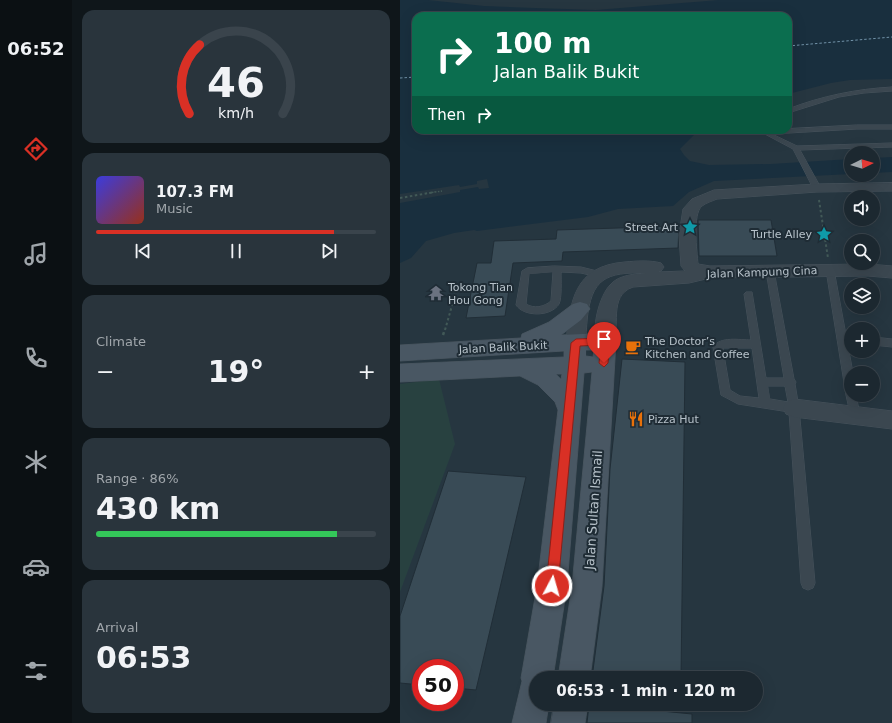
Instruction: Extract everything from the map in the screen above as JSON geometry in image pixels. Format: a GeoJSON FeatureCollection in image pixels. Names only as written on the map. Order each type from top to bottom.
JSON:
{"type":"FeatureCollection","features":[{"type":"Feature","properties":{"kind":"main road"},"geometry":{"type":"LineString","coordinates":[[569,409],[565,397],[518,356],[566,323],[580,309]]}},
{"type":"Feature","properties":{"kind":"main road","name":"Jalan Balik Bukit"},"geometry":{"type":"LineString","coordinates":[[400,353],[440,351],[518,356]]}},
{"type":"Feature","properties":{"kind":"main road","name":"Jalan Balik Bukit"},"geometry":{"type":"LineString","coordinates":[[400,373],[518,356],[604,352]]}},
{"type":"Feature","properties":{"kind":"main road","name":"Jalan Sultan Ismail"},"geometry":{"type":"LineString","coordinates":[[575,671],[587,586],[604,352]]}},
{"type":"Feature","properties":{"kind":"main road"},"geometry":{"type":"LineString","coordinates":[[538,671],[552,586],[575,353]]}},
{"type":"Feature","properties":{"kind":"main road"},"geometry":{"type":"LineString","coordinates":[[529,723],[531,711]]}},
{"type":"Feature","properties":{"kind":"main road"},"geometry":{"type":"LineString","coordinates":[[568,723],[570,711]]}},
{"type":"Feature","properties":{"kind":"street"},"geometry":{"type":"LineString","coordinates":[[710,272],[693,269],[690,266],[687,234],[691,209],[698,202],[714,195],[814,182],[892,187]]}},
{"type":"Feature","properties":{"kind":"street"},"geometry":{"type":"LineString","coordinates":[[575,353],[583,295],[589,282],[598,274],[620,268],[671,266],[689,259]]}},
{"type":"Feature","properties":{"kind":"street","name":"Jalan Kampung Cina"},"geometry":{"type":"LineString","coordinates":[[604,352],[606,319],[610,301],[618,288],[627,282],[640,279],[688,277],[710,272],[830,270],[892,272]]}},
{"type":"Feature","properties":{"kind":"street"},"geometry":{"type":"LineString","coordinates":[[794,408],[844,402]]}},
{"type":"Feature","properties":{"kind":"street"},"geometry":{"type":"LineString","coordinates":[[854,402],[892,420]]}},
{"type":"Feature","properties":{"kind":"lane"},"geometry":{"type":"LineString","coordinates":[[792,110],[841,93],[866,89],[892,89]]}},
{"type":"Feature","properties":{"kind":"lane"},"geometry":{"type":"LineString","coordinates":[[792,130],[892,127]]}},
{"type":"Feature","properties":{"kind":"lane"},"geometry":{"type":"LineString","coordinates":[[770,134],[796,148],[892,145]]}},
{"type":"Feature","properties":{"kind":"lane"},"geometry":{"type":"LineString","coordinates":[[796,148],[814,182]]}},
{"type":"Feature","properties":{"kind":"lane"},"geometry":{"type":"LineString","coordinates":[[557,270],[555,302],[553,305],[544,309],[532,310],[524,308],[521,305],[525,272],[527,271],[557,270],[585,270],[598,274]]}},
{"type":"Feature","properties":{"kind":"lane"},"geometry":{"type":"LineString","coordinates":[[830,270],[844,330]]}},
{"type":"Feature","properties":{"kind":"lane"},"geometry":{"type":"LineString","coordinates":[[770,271],[791,382],[808,583]]}},
{"type":"Feature","properties":{"kind":"lane"},"geometry":{"type":"LineString","coordinates":[[749,294],[765,403]]}},
{"type":"Feature","properties":{"kind":"lane"},"geometry":{"type":"LineString","coordinates":[[880,342],[892,343]]}},
{"type":"Feature","properties":{"kind":"lane"},"geometry":{"type":"LineString","coordinates":[[756,344],[723,344],[718,347],[725,392],[738,400],[794,408]]}},
{"type":"Feature","properties":{"kind":"lane"},"geometry":{"type":"LineString","coordinates":[[761,382],[791,382]]}},
{"type":"Feature","properties":{"kind":"path"},"geometry":{"type":"LineString","coordinates":[[814,182],[830,270]]}},
{"type":"Feature","properties":{"kind":"path"},"geometry":{"type":"LineString","coordinates":[[400,198],[442,191]]}},
{"type":"Feature","properties":{"kind":"path"},"geometry":{"type":"LineString","coordinates":[[440,351],[445,324],[456,288]]}},
{"type":"Feature","properties":{"kind":"green space"},"geometry":{"type":"Polygon","coordinates":[[[439,379],[455,444],[400,592],[400,384],[439,379]]]}},
{"type":"Feature","properties":{"kind":"water"},"geometry":{"type":"Polygon","coordinates":[[[400,0],[428,0],[484,6],[596,10],[719,0],[892,0],[892,79],[850,80],[831,83],[792,93],[792,12],[412,12],[412,134],[695,134],[680,149],[690,161],[709,165],[771,164],[844,159],[844,174],[714,181],[689,192],[673,206],[618,209],[588,217],[454,233],[426,241],[411,258],[400,263],[400,0]]]}},
{"type":"Feature","properties":{"kind":"water"},"geometry":{"type":"Polygon","coordinates":[[[892,157],[892,172],[880,173],[880,158],[892,157]]]}},
{"type":"Feature","properties":{"kind":"pier"},"geometry":{"type":"Polygon","coordinates":[[[487,179],[489,188],[479,189],[478,187],[460,190],[460,192],[400,203],[400,194],[459,185],[460,187],[477,184],[477,181],[487,179]]]}},
{"type":"Feature","properties":{"kind":"building"},"geometry":{"type":"Polygon","coordinates":[[[698,220],[771,220],[777,256],[699,256],[698,220]]]}},
{"type":"Feature","properties":{"kind":"building"},"geometry":{"type":"Polygon","coordinates":[[[679,226],[678,248],[563,252],[562,261],[513,263],[505,316],[466,318],[477,263],[491,263],[494,241],[556,239],[557,230],[679,226]]]}},
{"type":"Feature","properties":{"kind":"building"},"geometry":{"type":"Polygon","coordinates":[[[622,359],[685,362],[681,671],[593,671],[604,586],[610,469],[622,359]]]}},
{"type":"Feature","properties":{"kind":"building"},"geometry":{"type":"Polygon","coordinates":[[[448,471],[526,477],[476,690],[464,689],[464,659],[412,659],[412,684],[400,683],[400,616],[448,471]]]}},
{"type":"Feature","properties":{"kind":"building"},"geometry":{"type":"Polygon","coordinates":[[[588,711],[661,711],[692,714],[692,723],[587,723],[588,711]]]}},
{"type":"Feature","properties":{"kind":"ferry route"},"geometry":{"type":"LineString","coordinates":[[792,46],[892,37]]}},
{"type":"Feature","properties":{"kind":"ferry route"},"geometry":{"type":"LineString","coordinates":[[400,78],[412,77]]}},
{"type":"Feature","properties":{"kind":"place","name":"Street Art"},"geometry":{"type":"Point","coordinates":[690,227]}},
{"type":"Feature","properties":{"kind":"place","name":"Turtle Alley"},"geometry":{"type":"Point","coordinates":[824,234]}},
{"type":"Feature","properties":{"kind":"place","name":"Tokong Tian Hou Gong"},"geometry":{"type":"Point","coordinates":[436,293]}},
{"type":"Feature","properties":{"kind":"place","name":"The Doctor’s Kitchen and Coffee"},"geometry":{"type":"Point","coordinates":[633,347]}},
{"type":"Feature","properties":{"kind":"place","name":"Pizza Hut"},"geometry":{"type":"Point","coordinates":[636,419]}},
{"type":"Feature","properties":{"kind":"route"},"geometry":{"type":"LineString","coordinates":[[552,586],[576,343],[605,342],[604,363]]}}]}
